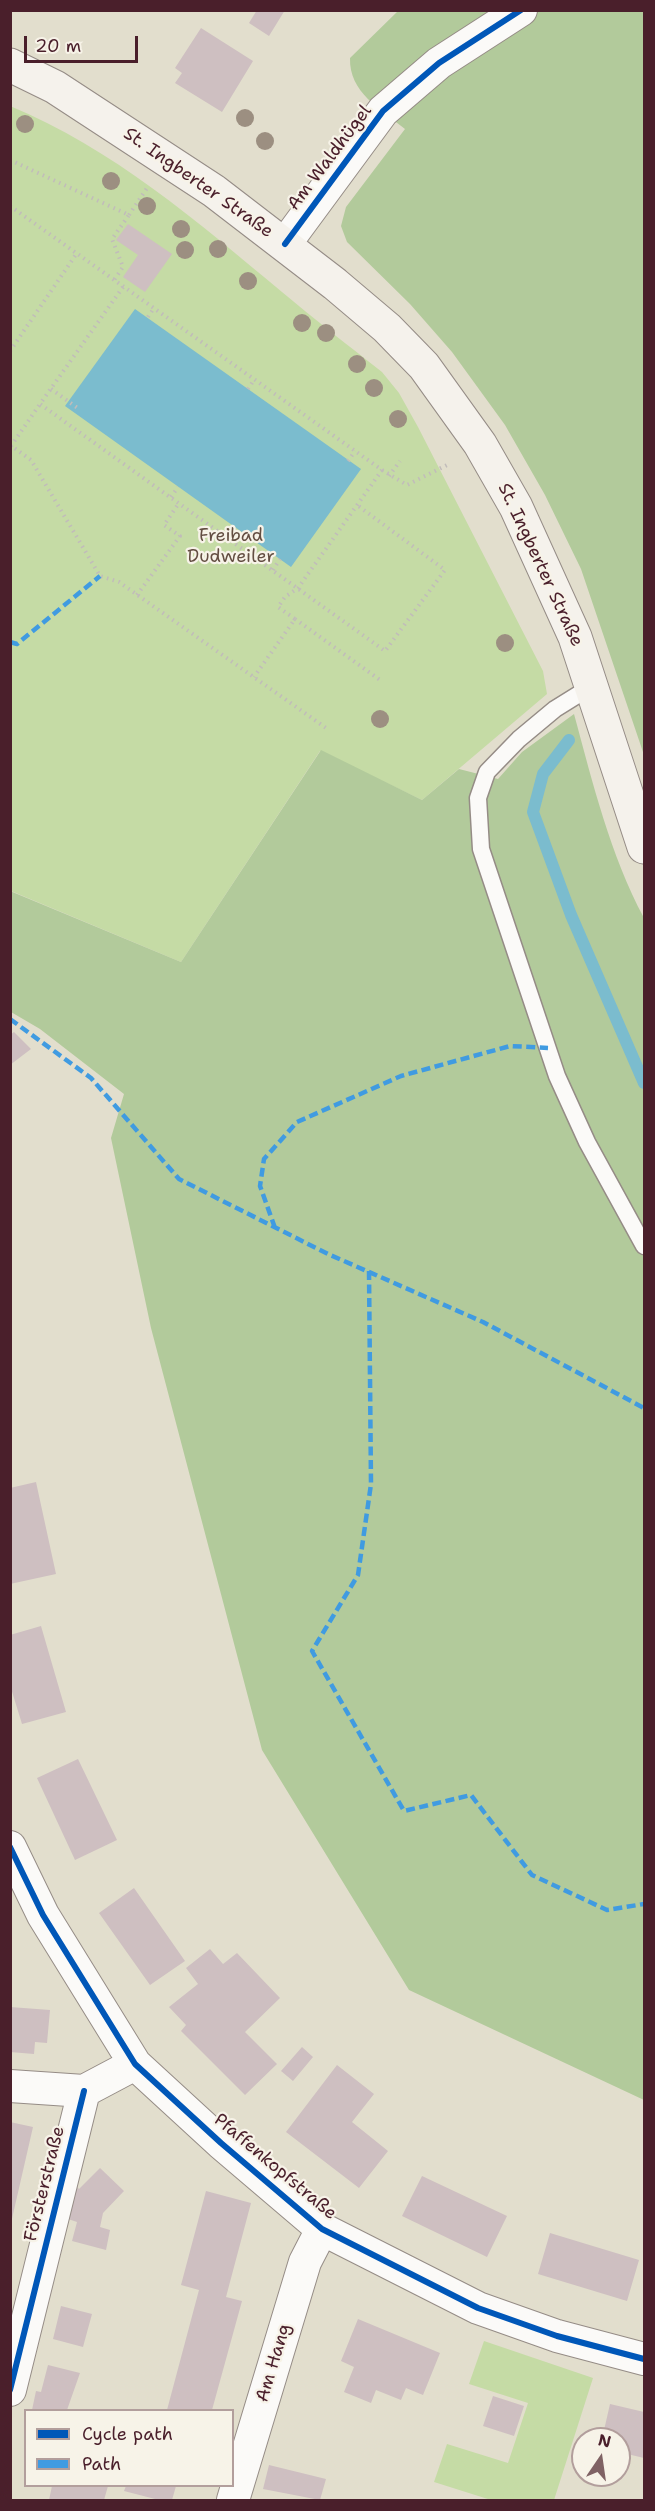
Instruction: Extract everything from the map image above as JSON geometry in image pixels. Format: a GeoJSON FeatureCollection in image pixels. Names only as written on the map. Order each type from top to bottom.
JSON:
{"type":"FeatureCollection","features":[{"type":"Feature","properties":{"kind":"main road","name":"St. Ingberter Straße"},"geometry":{"type":"LineString","coordinates":[[10,65],[55,87],[214,191],[285,244],[387,328],[424,366],[458,411],[516,507],[575,637],[645,847]]}},
{"type":"Feature","properties":{"kind":"street","name":"Am Waldhügel"},"geometry":{"type":"LineString","coordinates":[[285,244],[383,111],[439,63],[520,10]]}},
{"type":"Feature","properties":{"kind":"street","name":"Pfaffenkopfstraße"},"geometry":{"type":"LineString","coordinates":[[10,1847],[43,1915],[135,2064],[221,2143],[322,2229],[478,2308],[557,2336],[645,2359]]}},
{"type":"Feature","properties":{"kind":"street"},"geometry":{"type":"LineString","coordinates":[[10,2086],[84,2091],[135,2064]]}},
{"type":"Feature","properties":{"kind":"street","name":"Försterstraße"},"geometry":{"type":"LineString","coordinates":[[10,2390],[84,2091]]}},
{"type":"Feature","properties":{"kind":"street","name":"Am Hang"},"geometry":{"type":"LineString","coordinates":[[233,2500],[305,2262],[322,2229]]}},
{"type":"Feature","properties":{"kind":"lane"},"geometry":{"type":"LineString","coordinates":[[592,686],[546,717],[501,754],[487,772],[478,798],[481,849],[557,1076],[587,1142],[645,1246]]}},
{"type":"Feature","properties":{"kind":"path"},"geometry":{"type":"LineString","coordinates":[[10,160],[129,215]]}},
{"type":"Feature","properties":{"kind":"path"},"geometry":{"type":"LineString","coordinates":[[114,280],[123,267],[112,239],[144,192]]}},
{"type":"Feature","properties":{"kind":"path"},"geometry":{"type":"LineString","coordinates":[[10,206],[389,476],[407,485],[440,469]]}},
{"type":"Feature","properties":{"kind":"path"},"geometry":{"type":"LineString","coordinates":[[10,351],[77,253]]}},
{"type":"Feature","properties":{"kind":"path"},"geometry":{"type":"LineString","coordinates":[[123,286],[11,445],[31,460],[100,576],[119,582],[326,728]]}},
{"type":"Feature","properties":{"kind":"path"},"geometry":{"type":"LineString","coordinates":[[148,317],[154,308]]}},
{"type":"Feature","properties":{"kind":"path"},"geometry":{"type":"LineString","coordinates":[[248,389],[254,380]]}},
{"type":"Feature","properties":{"kind":"path"},"geometry":{"type":"LineString","coordinates":[[51,389],[79,410]]}},
{"type":"Feature","properties":{"kind":"path"},"geometry":{"type":"LineString","coordinates":[[40,404],[385,651],[445,570],[357,505]]}},
{"type":"Feature","properties":{"kind":"path"},"geometry":{"type":"LineString","coordinates":[[348,461],[354,451]]}},
{"type":"Feature","properties":{"kind":"path"},"geometry":{"type":"LineString","coordinates":[[389,476],[400,461]]}},
{"type":"Feature","properties":{"kind":"path"},"geometry":{"type":"LineString","coordinates":[[380,680],[278,607],[285,597],[298,588],[382,470]]}},
{"type":"Feature","properties":{"kind":"path"},"geometry":{"type":"LineString","coordinates":[[171,497],[178,487]]}},
{"type":"Feature","properties":{"kind":"path"},"geometry":{"type":"LineString","coordinates":[[137,595],[180,536],[164,525],[179,503]]}},
{"type":"Feature","properties":{"kind":"path"},"geometry":{"type":"LineString","coordinates":[[273,570],[280,559]]}},
{"type":"Feature","properties":{"kind":"path"},"geometry":{"type":"LineString","coordinates":[[254,677],[295,619]]}},
{"type":"Feature","properties":{"kind":"green space"},"geometry":{"type":"Polygon","coordinates":[[[398,11],[644,11],[644,755],[581,569],[545,495],[505,425],[452,352],[410,304],[347,242],[341,226],[346,207],[405,129],[376,107],[360,90],[351,70],[350,58],[398,11]]]}},
{"type":"Feature","properties":{"kind":"green space","name":"Freibad Dudweiler"},"geometry":{"type":"Polygon","coordinates":[[[10,106],[84,143],[153,188],[382,372],[399,393],[418,427],[543,671],[547,694],[422,800],[320,751],[181,962],[11,891],[10,106]]]}},
{"type":"Feature","properties":{"kind":"green space"},"geometry":{"type":"Polygon","coordinates":[[[574,714],[612,844],[644,918],[644,2100],[409,1990],[262,1750],[151,1328],[111,1138],[124,1094],[40,1029],[11,1012],[10,891],[181,962],[321,750],[422,800],[459,769],[498,779],[522,752],[574,714]]]}},
{"type":"Feature","properties":{"kind":"green space"},"geometry":{"type":"Polygon","coordinates":[[[484,2341],[593,2378],[577,2427],[571,2427],[571,2447],[554,2500],[491,2500],[434,2482],[447,2444],[508,2463],[528,2403],[469,2384],[484,2341]]]}},
{"type":"Feature","properties":{"kind":"water"},"geometry":{"type":"Polygon","coordinates":[[[135,309],[361,469],[291,567],[65,406],[135,309]]]}},
{"type":"Feature","properties":{"kind":"building"},"geometry":{"type":"Polygon","coordinates":[[[257,10],[285,10],[269,36],[249,23],[257,10]]]}},
{"type":"Feature","properties":{"kind":"building"},"geometry":{"type":"Polygon","coordinates":[[[201,28],[253,61],[222,112],[175,83],[182,73],[175,68],[201,28]]]}},
{"type":"Feature","properties":{"kind":"building"},"geometry":{"type":"Polygon","coordinates":[[[128,224],[172,254],[145,292],[123,277],[138,255],[116,240],[128,224]]]}},
{"type":"Feature","properties":{"kind":"building"},"geometry":{"type":"Polygon","coordinates":[[[14,1032],[31,1049],[10,1065],[10,1035],[14,1032]]]}},
{"type":"Feature","properties":{"kind":"building"},"geometry":{"type":"Polygon","coordinates":[[[36,1482],[56,1574],[10,1584],[10,1488],[36,1482]]]}},
{"type":"Feature","properties":{"kind":"building"},"geometry":{"type":"Polygon","coordinates":[[[41,1626],[66,1712],[22,1724],[10,1685],[10,1635],[41,1626]]]}},
{"type":"Feature","properties":{"kind":"building"},"geometry":{"type":"Polygon","coordinates":[[[78,1759],[117,1840],[75,1860],[37,1778],[78,1759]]]}},
{"type":"Feature","properties":{"kind":"building"},"geometry":{"type":"Polygon","coordinates":[[[134,1888],[185,1961],[150,1985],[99,1913],[134,1888]]]}},
{"type":"Feature","properties":{"kind":"building"},"geometry":{"type":"Polygon","coordinates":[[[210,1949],[223,1964],[237,1953],[280,1998],[245,2032],[277,2064],[245,2095],[181,2031],[186,2025],[169,2007],[198,1984],[186,1968],[210,1949]]]}},
{"type":"Feature","properties":{"kind":"building"},"geometry":{"type":"Polygon","coordinates":[[[10,2007],[50,2010],[47,2043],[35,2042],[34,2054],[10,2052],[10,2007]]]}},
{"type":"Feature","properties":{"kind":"building"},"geometry":{"type":"Polygon","coordinates":[[[302,2047],[313,2057],[293,2081],[281,2071],[302,2047]]]}},
{"type":"Feature","properties":{"kind":"building"},"geometry":{"type":"Polygon","coordinates":[[[337,2065],[374,2094],[352,2122],[388,2151],[359,2188],[286,2132],[337,2065]]]}},
{"type":"Feature","properties":{"kind":"building"},"geometry":{"type":"Polygon","coordinates":[[[10,2122],[33,2127],[11,2223],[10,2223],[10,2122]]]}},
{"type":"Feature","properties":{"kind":"building"},"geometry":{"type":"Polygon","coordinates":[[[100,2168],[124,2191],[103,2213],[100,2227],[110,2230],[106,2250],[72,2241],[77,2222],[68,2219],[77,2187],[79,2189],[100,2168]]]}},
{"type":"Feature","properties":{"kind":"building"},"geometry":{"type":"Polygon","coordinates":[[[422,2176],[507,2216],[487,2257],[402,2216],[422,2176]]]}},
{"type":"Feature","properties":{"kind":"building"},"geometry":{"type":"Polygon","coordinates":[[[206,2191],[251,2203],[226,2297],[242,2301],[212,2409],[167,2409],[199,2290],[181,2285],[206,2191]]]}},
{"type":"Feature","properties":{"kind":"building"},"geometry":{"type":"Polygon","coordinates":[[[550,2233],[639,2260],[627,2301],[538,2274],[550,2233]]]}},
{"type":"Feature","properties":{"kind":"building"},"geometry":{"type":"Polygon","coordinates":[[[61,2306],[92,2314],[83,2347],[53,2339],[61,2306]]]}},
{"type":"Feature","properties":{"kind":"building"},"geometry":{"type":"Polygon","coordinates":[[[358,2319],[440,2353],[423,2395],[406,2388],[401,2400],[376,2390],[371,2403],[344,2392],[354,2367],[341,2361],[358,2319]]]}},
{"type":"Feature","properties":{"kind":"building"},"geometry":{"type":"Polygon","coordinates":[[[48,2365],[80,2373],[67,2409],[32,2409],[36,2391],[41,2392],[48,2365]]]}},
{"type":"Feature","properties":{"kind":"building"},"geometry":{"type":"Polygon","coordinates":[[[493,2396],[524,2406],[514,2436],[483,2426],[493,2396]]]}},
{"type":"Feature","properties":{"kind":"building"},"geometry":{"type":"Polygon","coordinates":[[[610,2404],[644,2412],[644,2458],[631,2455],[631,2427],[605,2427],[610,2404]]]}},
{"type":"Feature","properties":{"kind":"building"},"geometry":{"type":"Polygon","coordinates":[[[269,2465],[326,2479],[320,2500],[263,2489],[269,2465]]]}},
{"type":"Feature","properties":{"kind":"building"},"geometry":{"type":"Polygon","coordinates":[[[52,2487],[108,2487],[104,2500],[49,2500],[52,2487]]]}},
{"type":"Feature","properties":{"kind":"building"},"geometry":{"type":"Polygon","coordinates":[[[126,2487],[176,2487],[172,2500],[159,2500],[124,2491],[126,2487]]]}},
{"type":"Feature","properties":{"kind":"waterway"},"geometry":{"type":"LineString","coordinates":[[569,740],[543,774],[533,812],[571,915],[644,1083]]}},
{"type":"Feature","properties":{"kind":"marked path"},"geometry":{"type":"LineString","coordinates":[[10,642],[17,644],[100,576]]}},
{"type":"Feature","properties":{"kind":"marked path"},"geometry":{"type":"LineString","coordinates":[[10,1019],[91,1078],[179,1179],[328,1254],[483,1322],[644,1408]]}},
{"type":"Feature","properties":{"kind":"marked path"},"geometry":{"type":"LineString","coordinates":[[275,1228],[260,1186],[264,1159],[297,1122],[401,1076],[510,1046],[548,1048]]}},
{"type":"Feature","properties":{"kind":"marked path"},"geometry":{"type":"LineString","coordinates":[[369,1271],[371,1484],[358,1575],[312,1651],[404,1811],[471,1795],[532,1875],[607,1910],[644,1904]]}},
{"type":"Feature","properties":{"kind":"cycle path"},"geometry":{"type":"LineString","coordinates":[[285,244],[383,111],[439,63],[521,10]]}},
{"type":"Feature","properties":{"kind":"cycle path"},"geometry":{"type":"LineString","coordinates":[[10,1847],[43,1915],[135,2064],[221,2143],[322,2229],[478,2308],[557,2336],[644,2359]]}},
{"type":"Feature","properties":{"kind":"cycle path"},"geometry":{"type":"LineString","coordinates":[[10,2390],[84,2091]]}}]}
